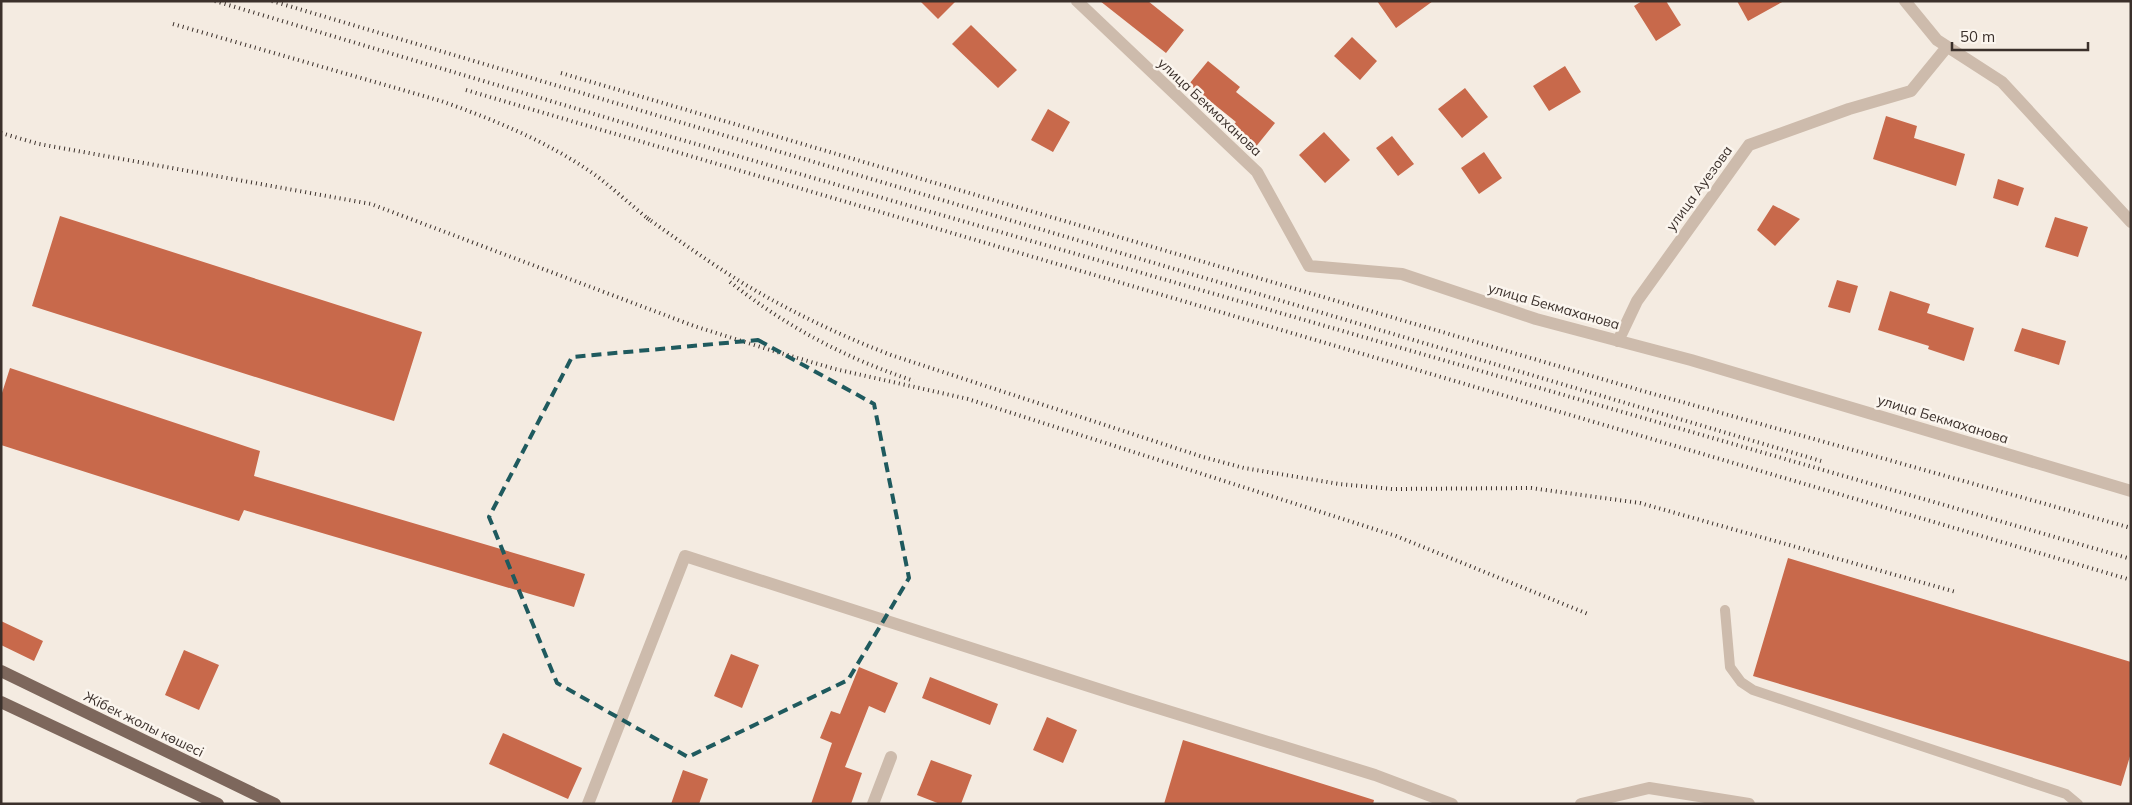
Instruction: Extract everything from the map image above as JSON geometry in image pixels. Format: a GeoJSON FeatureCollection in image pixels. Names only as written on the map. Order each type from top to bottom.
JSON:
{"type":"FeatureCollection","features":[{"type":"Feature","properties":{"kind":"main road","name":"Жібек жолы көшесі"},"geometry":{"type":"LineString","coordinates":[[1,670],[274,804]]}},
{"type":"Feature","properties":{"kind":"main road"},"geometry":{"type":"LineString","coordinates":[[1,702],[218,804]]}},
{"type":"Feature","properties":{"kind":"street","name":"улица Бекмаханова"},"geometry":{"type":"LineString","coordinates":[[1077,1],[1257,172],[1309,266],[1402,274],[1536,319],[1700,363],[2131,491]]}},
{"type":"Feature","properties":{"kind":"street"},"geometry":{"type":"LineString","coordinates":[[1905,1],[1937,40],[2002,82],[2131,222]]}},
{"type":"Feature","properties":{"kind":"street","name":"улица Ауезова"},"geometry":{"type":"LineString","coordinates":[[1618,341],[1637,301],[1749,145],[1849,109],[1911,91],[1947,47]]}},
{"type":"Feature","properties":{"kind":"street"},"geometry":{"type":"LineString","coordinates":[[588,804],[685,556],[1129,699],[1375,775],[1452,804]]}},
{"type":"Feature","properties":{"kind":"street"},"geometry":{"type":"LineString","coordinates":[[873,804],[891,757]]}},
{"type":"Feature","properties":{"kind":"street"},"geometry":{"type":"LineString","coordinates":[[1581,804],[1649,788],[1749,804]]}},
{"type":"Feature","properties":{"kind":"lane"},"geometry":{"type":"LineString","coordinates":[[1724,610],[1730,667],[1741,682],[1753,690],[2066,794],[2078,804]]}},
{"type":"Feature","properties":{"kind":"highlighted area"},"geometry":{"type":"Polygon","coordinates":[[[758,340],[874,404],[909,578],[848,680],[688,757],[557,683],[489,517],[572,357],[758,340]]]}},
{"type":"Feature","properties":{"kind":"building"},"geometry":{"type":"Polygon","coordinates":[[[920,1],[956,1],[938,19],[920,1]]]}},
{"type":"Feature","properties":{"kind":"building"},"geometry":{"type":"Polygon","coordinates":[[[1100,1],[1148,1],[1184,30],[1166,53],[1100,1]]]}},
{"type":"Feature","properties":{"kind":"building"},"geometry":{"type":"Polygon","coordinates":[[[1377,1],[1433,1],[1396,28],[1377,1]]]}},
{"type":"Feature","properties":{"kind":"building"},"geometry":{"type":"Polygon","coordinates":[[[1642,1],[1666,1],[1681,25],[1656,41],[1634,6],[1642,1]]]}},
{"type":"Feature","properties":{"kind":"building"},"geometry":{"type":"Polygon","coordinates":[[[1737,1],[1784,1],[1748,21],[1737,1]]]}},
{"type":"Feature","properties":{"kind":"building"},"geometry":{"type":"Polygon","coordinates":[[[971,25],[1017,70],[998,88],[952,44],[971,25]]]}},
{"type":"Feature","properties":{"kind":"building"},"geometry":{"type":"Polygon","coordinates":[[[1352,37],[1377,61],[1360,80],[1334,56],[1352,37]]]}},
{"type":"Feature","properties":{"kind":"building"},"geometry":{"type":"Polygon","coordinates":[[[1208,61],[1240,87],[1236,92],[1275,123],[1254,149],[1230,129],[1236,122],[1189,84],[1208,61]]]}},
{"type":"Feature","properties":{"kind":"building"},"geometry":{"type":"Polygon","coordinates":[[[1565,66],[1581,92],[1549,111],[1533,86],[1565,66]]]}},
{"type":"Feature","properties":{"kind":"building"},"geometry":{"type":"Polygon","coordinates":[[[1465,88],[1488,117],[1462,138],[1438,109],[1465,88]]]}},
{"type":"Feature","properties":{"kind":"building"},"geometry":{"type":"Polygon","coordinates":[[[1048,109],[1070,122],[1053,152],[1031,140],[1048,109]]]}},
{"type":"Feature","properties":{"kind":"building"},"geometry":{"type":"Polygon","coordinates":[[[1886,116],[1917,126],[1914,138],[1965,154],[1956,186],[1873,159],[1886,116]]]}},
{"type":"Feature","properties":{"kind":"building"},"geometry":{"type":"Polygon","coordinates":[[[1324,132],[1350,160],[1325,183],[1299,155],[1324,132]]]}},
{"type":"Feature","properties":{"kind":"building"},"geometry":{"type":"Polygon","coordinates":[[[1392,136],[1414,164],[1398,176],[1376,148],[1392,136]]]}},
{"type":"Feature","properties":{"kind":"building"},"geometry":{"type":"Polygon","coordinates":[[[1484,152],[1502,178],[1479,194],[1461,168],[1484,152]]]}},
{"type":"Feature","properties":{"kind":"building"},"geometry":{"type":"Polygon","coordinates":[[[1998,179],[2024,188],[2018,206],[1993,198],[1998,179]]]}},
{"type":"Feature","properties":{"kind":"building"},"geometry":{"type":"Polygon","coordinates":[[[1773,205],[1800,219],[1775,246],[1757,230],[1773,205]]]}},
{"type":"Feature","properties":{"kind":"building"},"geometry":{"type":"Polygon","coordinates":[[[60,216],[422,332],[394,421],[32,306],[60,216]]]}},
{"type":"Feature","properties":{"kind":"building"},"geometry":{"type":"Polygon","coordinates":[[[2055,217],[2088,227],[2078,257],[2045,247],[2055,217]]]}},
{"type":"Feature","properties":{"kind":"building"},"geometry":{"type":"Polygon","coordinates":[[[1837,280],[1858,286],[1850,313],[1828,307],[1837,280]]]}},
{"type":"Feature","properties":{"kind":"building"},"geometry":{"type":"Polygon","coordinates":[[[1890,291],[1930,304],[1927,313],[1974,328],[1964,361],[1928,349],[1929,346],[1878,330],[1890,291]]]}},
{"type":"Feature","properties":{"kind":"building"},"geometry":{"type":"Polygon","coordinates":[[[2022,328],[2066,341],[2059,365],[2014,351],[2022,328]]]}},
{"type":"Feature","properties":{"kind":"building"},"geometry":{"type":"Polygon","coordinates":[[[10,368],[260,451],[254,476],[585,574],[574,607],[244,510],[239,521],[1,445],[1,396],[10,368]]]}},
{"type":"Feature","properties":{"kind":"building"},"geometry":{"type":"Polygon","coordinates":[[[1788,558],[2131,662],[2131,753],[2121,786],[1753,676],[1788,558]]]}},
{"type":"Feature","properties":{"kind":"building"},"geometry":{"type":"Polygon","coordinates":[[[1,621],[43,641],[34,661],[1,645],[1,621]]]}},
{"type":"Feature","properties":{"kind":"building"},"geometry":{"type":"Polygon","coordinates":[[[184,650],[219,665],[199,710],[165,695],[184,650]]]}},
{"type":"Feature","properties":{"kind":"building"},"geometry":{"type":"Polygon","coordinates":[[[731,654],[759,665],[742,708],[714,696],[731,654]]]}},
{"type":"Feature","properties":{"kind":"building"},"geometry":{"type":"Polygon","coordinates":[[[859,667],[898,683],[885,713],[869,706],[845,767],[862,773],[851,804],[811,804],[832,743],[820,738],[831,711],[840,714],[859,667]]]}},
{"type":"Feature","properties":{"kind":"building"},"geometry":{"type":"Polygon","coordinates":[[[930,677],[998,704],[990,725],[922,698],[930,677]]]}},
{"type":"Feature","properties":{"kind":"building"},"geometry":{"type":"Polygon","coordinates":[[[1047,717],[1077,730],[1063,763],[1033,750],[1047,717]]]}},
{"type":"Feature","properties":{"kind":"building"},"geometry":{"type":"Polygon","coordinates":[[[503,733],[582,768],[568,799],[489,764],[503,733]]]}},
{"type":"Feature","properties":{"kind":"building"},"geometry":{"type":"Polygon","coordinates":[[[1183,740],[1374,800],[1373,804],[1164,804],[1183,740]]]}},
{"type":"Feature","properties":{"kind":"building"},"geometry":{"type":"Polygon","coordinates":[[[931,760],[972,775],[961,804],[940,804],[917,795],[931,760]]]}},
{"type":"Feature","properties":{"kind":"building"},"geometry":{"type":"Polygon","coordinates":[[[683,770],[708,779],[699,804],[671,804],[683,770]]]}},
{"type":"Feature","properties":{"kind":"railway"},"geometry":{"type":"LineString","coordinates":[[215,1],[658,133],[2131,559]]}},
{"type":"Feature","properties":{"kind":"railway"},"geometry":{"type":"LineString","coordinates":[[272,1],[1821,461]]}},
{"type":"Feature","properties":{"kind":"railway"},"geometry":{"type":"LineString","coordinates":[[173,24],[441,101],[502,124],[542,143],[580,165],[598,177],[651,221]]}},
{"type":"Feature","properties":{"kind":"railway"},"geometry":{"type":"LineString","coordinates":[[561,73],[1643,391],[2131,528]]}},
{"type":"Feature","properties":{"kind":"railway"},"geometry":{"type":"LineString","coordinates":[[466,90],[2131,580]]}},
{"type":"Feature","properties":{"kind":"railway"},"geometry":{"type":"LineString","coordinates":[[1,133],[39,144],[371,204],[694,326],[835,369],[968,399],[1396,536],[1588,614]]}},
{"type":"Feature","properties":{"kind":"railway"},"geometry":{"type":"LineString","coordinates":[[647,218],[705,259],[759,293],[814,322],[852,339],[891,355],[1203,457],[1244,468],[1339,484],[1392,489],[1531,488],[1640,503],[1956,592]]}},
{"type":"Feature","properties":{"kind":"railway"},"geometry":{"type":"LineString","coordinates":[[730,282],[773,313],[818,340],[864,362],[914,381]]}}]}
